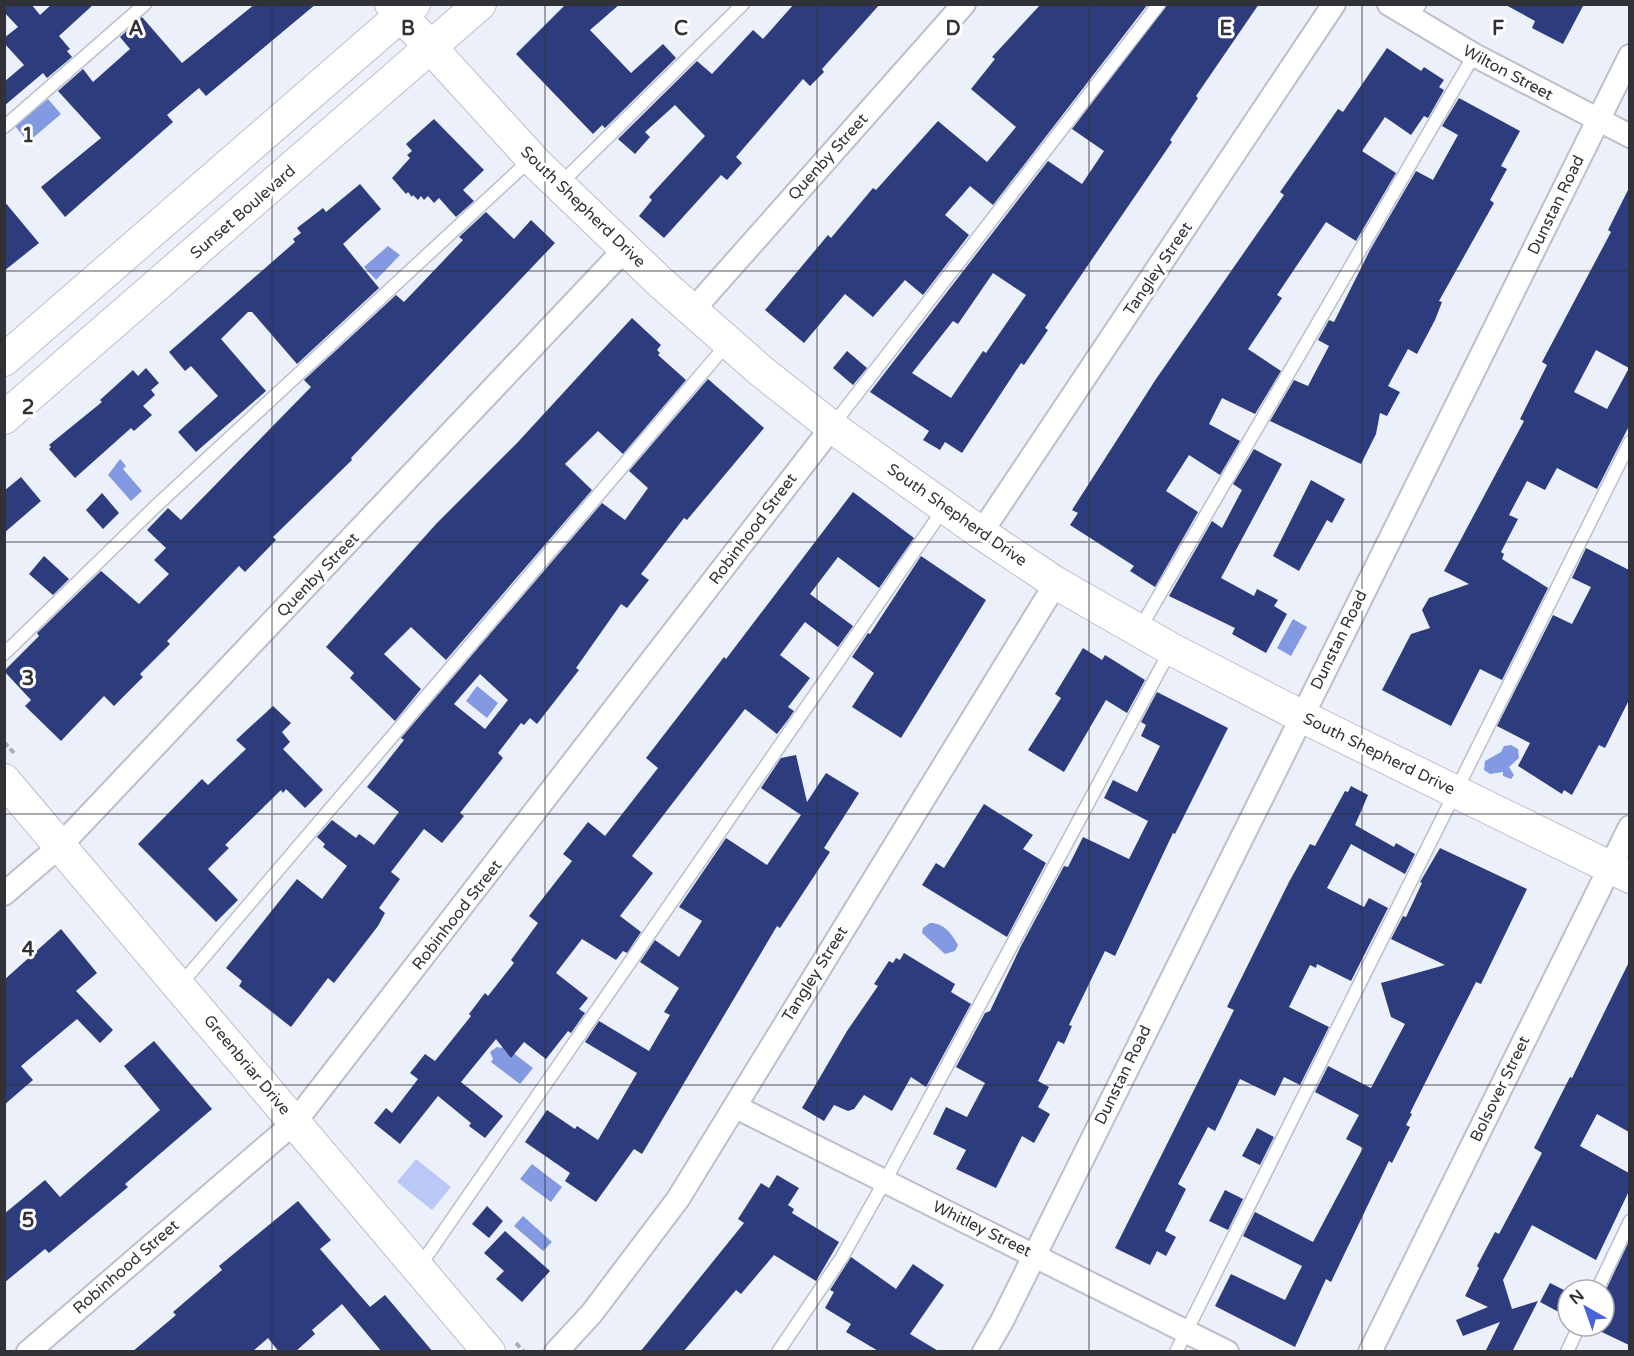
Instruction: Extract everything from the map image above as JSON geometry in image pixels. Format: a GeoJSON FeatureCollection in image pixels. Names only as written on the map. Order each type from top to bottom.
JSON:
{"type":"FeatureCollection","features":[{"type":"Feature","properties":{"kind":"main road","name":"Sunset Boulevard"},"geometry":{"type":"LineString","coordinates":[[4,418],[480,4]]}},
{"type":"Feature","properties":{"kind":"main road","name":"South Shepherd Drive"},"geometry":{"type":"LineString","coordinates":[[402,8],[429,49],[532,158],[625,249],[729,342],[832,427],[981,533],[1056,583],[1171,649],[1301,716],[1619,872]]}},
{"type":"Feature","properties":{"kind":"main road"},"geometry":{"type":"LineString","coordinates":[[4,360],[402,8]]}},
{"type":"Feature","properties":{"kind":"main road","name":"Greenbriar Drive"},"geometry":{"type":"LineString","coordinates":[[4,780],[489,1352]]}},
{"type":"Feature","properties":{"kind":"street","name":"Quenby Street"},"geometry":{"type":"LineString","coordinates":[[693,310],[964,4]]}},
{"type":"Feature","properties":{"kind":"street","name":"Tangley Street"},"geometry":{"type":"LineString","coordinates":[[981,533],[1334,4]]}},
{"type":"Feature","properties":{"kind":"street","name":"Wilton Street"},"geometry":{"type":"LineString","coordinates":[[1389,4],[1416,11],[1474,55],[1629,136]]}},
{"type":"Feature","properties":{"kind":"street","name":"Dunstan Road"},"geometry":{"type":"LineString","coordinates":[[984,1352],[1002,1321],[1629,56]]}},
{"type":"Feature","properties":{"kind":"street","name":"Quenby Street"},"geometry":{"type":"LineString","coordinates":[[4,894],[61,845],[625,249]]}},
{"type":"Feature","properties":{"kind":"street","name":"Robinhood Street"},"geometry":{"type":"LineString","coordinates":[[28,1352],[295,1122],[832,427]]}},
{"type":"Feature","properties":{"kind":"street","name":"Tangley Street"},"geometry":{"type":"LineString","coordinates":[[556,1352],[592,1313],[678,1199],[1056,583]]}},
{"type":"Feature","properties":{"kind":"street","name":"Bolsover Street"},"geometry":{"type":"LineString","coordinates":[[1370,1352],[1619,872],[1629,827]]}},
{"type":"Feature","properties":{"kind":"street","name":"Whitley Street"},"geometry":{"type":"LineString","coordinates":[[736,1107],[1227,1352]]}},
{"type":"Feature","properties":{"kind":"lane"},"geometry":{"type":"LineString","coordinates":[[4,127],[146,4]]}},
{"type":"Feature","properties":{"kind":"lane"},"geometry":{"type":"LineString","coordinates":[[559,185],[743,4]]}},
{"type":"Feature","properties":{"kind":"lane"},"geometry":{"type":"LineString","coordinates":[[832,427],[1159,4]]}},
{"type":"Feature","properties":{"kind":"lane"},"geometry":{"type":"LineString","coordinates":[[1139,631],[1474,55]]}},
{"type":"Feature","properties":{"kind":"lane"},"geometry":{"type":"LineString","coordinates":[[4,654],[156,506],[532,158]]}},
{"type":"Feature","properties":{"kind":"lane"},"geometry":{"type":"LineString","coordinates":[[180,986],[729,342]]}},
{"type":"Feature","properties":{"kind":"lane"},"geometry":{"type":"LineString","coordinates":[[1176,1352],[1629,442]]}},
{"type":"Feature","properties":{"kind":"lane"},"geometry":{"type":"LineString","coordinates":[[418,1268],[945,507]]}},
{"type":"Feature","properties":{"kind":"lane"},"geometry":{"type":"LineString","coordinates":[[778,1352],[842,1257],[885,1181],[1171,649]]}},
{"type":"Feature","properties":{"kind":"lane"},"geometry":{"type":"LineString","coordinates":[[1603,1278],[1629,1221]]}},
{"type":"Feature","properties":{"kind":"lane"},"geometry":{"type":"LineString","coordinates":[[1567,1352],[1573,1338]]}},
{"type":"Feature","properties":{"kind":"shaded area"},"geometry":{"type":"Polygon","coordinates":[[[48,99],[61,114],[28,142],[15,126],[48,99]]]}},
{"type":"Feature","properties":{"kind":"shaded area"},"geometry":{"type":"Polygon","coordinates":[[[388,246],[400,255],[376,280],[364,267],[388,246]]]}},
{"type":"Feature","properties":{"kind":"shaded area"},"geometry":{"type":"Polygon","coordinates":[[[120,459],[126,466],[123,469],[142,491],[131,501],[108,475],[120,459]]]}},
{"type":"Feature","properties":{"kind":"shaded area"},"geometry":{"type":"Polygon","coordinates":[[[1293,619],[1307,627],[1291,656],[1277,648],[1293,619]]]}},
{"type":"Feature","properties":{"kind":"shaded area"},"geometry":{"type":"Polygon","coordinates":[[[477,686],[498,703],[487,718],[466,701],[477,686]]]}},
{"type":"Feature","properties":{"kind":"shaded area"},"geometry":{"type":"Polygon","coordinates":[[[1511,745],[1518,749],[1519,758],[1509,767],[1514,775],[1511,779],[1503,776],[1503,772],[1490,774],[1484,770],[1485,761],[1501,752],[1504,746],[1511,745]]]}},
{"type":"Feature","properties":{"kind":"shaded area"},"geometry":{"type":"Polygon","coordinates":[[[930,923],[943,927],[950,933],[958,945],[955,951],[945,954],[922,933],[923,928],[930,923]]]}},
{"type":"Feature","properties":{"kind":"shaded area"},"geometry":{"type":"Polygon","coordinates":[[[504,1046],[533,1068],[520,1084],[491,1062],[493,1059],[490,1052],[497,1047],[504,1046]]]}},
{"type":"Feature","properties":{"kind":"shaded area"},"geometry":{"type":"Polygon","coordinates":[[[416,1159],[451,1187],[432,1210],[397,1182],[416,1159]]]}},
{"type":"Feature","properties":{"kind":"shaded area"},"geometry":{"type":"Polygon","coordinates":[[[532,1164],[562,1187],[551,1202],[520,1179],[532,1164]]]}},
{"type":"Feature","properties":{"kind":"shaded area"},"geometry":{"type":"Polygon","coordinates":[[[523,1216],[552,1242],[543,1251],[514,1226],[523,1216]]]}},
{"type":"Feature","properties":{"kind":"building"},"geometry":{"type":"Polygon","coordinates":[[[4,4],[31,4],[40,15],[52,4],[94,4],[59,36],[70,49],[67,51],[72,57],[47,78],[43,73],[4,106],[4,82],[24,65],[4,43],[4,38],[18,27],[4,12],[4,4]]]}},
{"type":"Feature","properties":{"kind":"building"},"geometry":{"type":"Polygon","coordinates":[[[255,4],[316,4],[206,96],[199,88],[167,115],[173,122],[65,217],[41,187],[101,138],[58,91],[83,69],[93,82],[130,49],[120,37],[142,17],[182,63],[255,4]]]}},
{"type":"Feature","properties":{"kind":"building"},"geometry":{"type":"Polygon","coordinates":[[[566,4],[620,4],[590,30],[631,73],[663,44],[676,58],[605,128],[602,125],[593,134],[516,54],[566,4]]]}},
{"type":"Feature","properties":{"kind":"building"},"geometry":{"type":"Polygon","coordinates":[[[794,4],[880,4],[822,69],[824,72],[810,86],[803,79],[736,157],[742,163],[727,180],[721,175],[664,238],[639,216],[652,200],[649,197],[705,136],[675,105],[645,132],[650,137],[635,154],[618,139],[697,61],[712,74],[753,30],[763,39],[794,4]]]}},
{"type":"Feature","properties":{"kind":"building"},"geometry":{"type":"Polygon","coordinates":[[[1041,4],[1148,4],[993,205],[970,186],[945,215],[969,235],[923,295],[905,280],[873,317],[845,294],[804,343],[765,310],[828,235],[831,238],[873,188],[876,190],[938,121],[987,162],[1016,127],[971,89],[995,59],[992,57],[1041,4]]]}},
{"type":"Feature","properties":{"kind":"building"},"geometry":{"type":"Polygon","coordinates":[[[1167,4],[1259,4],[1196,96],[1198,98],[1170,140],[1172,142],[1045,328],[1048,330],[1024,365],[1021,363],[962,453],[945,442],[940,450],[923,440],[929,431],[870,392],[1048,161],[1082,184],[1104,151],[1072,129],[1167,4]],[[993,273],[958,324],[953,321],[912,373],[951,398],[983,351],[986,353],[1026,295],[993,273]]]}},
{"type":"Feature","properties":{"kind":"building"},"geometry":{"type":"Polygon","coordinates":[[[1504,4],[1584,4],[1563,44],[1532,28],[1535,21],[1504,4]]]}},
{"type":"Feature","properties":{"kind":"building"},"geometry":{"type":"Polygon","coordinates":[[[1387,48],[1421,71],[1424,67],[1444,80],[1439,87],[1444,90],[1428,118],[1424,116],[1411,135],[1385,117],[1362,151],[1396,173],[1356,241],[1326,222],[1277,295],[1282,298],[1248,349],[1281,371],[1255,414],[1222,398],[1209,424],[1240,441],[1220,475],[1189,455],[1166,491],[1198,512],[1155,587],[1130,571],[1134,566],[1070,525],[1078,513],[1072,510],[1156,379],[1284,195],[1280,192],[1338,109],[1343,112],[1387,48]]]}},
{"type":"Feature","properties":{"kind":"building"},"geometry":{"type":"Polygon","coordinates":[[[1459,98],[1520,131],[1501,166],[1507,169],[1490,200],[1494,203],[1439,301],[1442,302],[1435,320],[1417,354],[1408,349],[1388,386],[1400,392],[1387,416],[1380,413],[1376,434],[1361,464],[1270,421],[1294,380],[1308,386],[1329,346],[1318,340],[1329,320],[1334,322],[1370,250],[1416,171],[1433,180],[1458,135],[1442,126],[1459,98]]]}},
{"type":"Feature","properties":{"kind":"building"},"geometry":{"type":"Polygon","coordinates":[[[434,119],[484,170],[463,190],[474,201],[456,217],[439,198],[434,203],[428,196],[424,200],[421,196],[418,200],[408,192],[406,194],[392,178],[410,158],[407,155],[412,151],[406,144],[434,119]]]}},
{"type":"Feature","properties":{"kind":"building"},"geometry":{"type":"Polygon","coordinates":[[[360,184],[381,209],[343,244],[379,288],[297,364],[252,312],[248,312],[221,339],[266,391],[196,452],[178,432],[218,396],[191,366],[185,371],[169,352],[295,242],[293,239],[301,233],[297,228],[323,208],[326,212],[360,184]]]}},
{"type":"Feature","properties":{"kind":"building"},"geometry":{"type":"Polygon","coordinates":[[[1629,188],[1629,368],[1629,426],[1597,489],[1557,468],[1545,490],[1527,481],[1509,515],[1518,519],[1501,552],[1504,554],[1502,559],[1548,588],[1502,680],[1480,669],[1451,726],[1382,690],[1411,634],[1430,628],[1422,610],[1429,598],[1469,584],[1444,571],[1524,421],[1520,419],[1547,365],[1542,362],[1611,232],[1608,230],[1629,188]],[[1596,350],[1574,392],[1607,409],[1629,368],[1596,350]]]}},
{"type":"Feature","properties":{"kind":"building"},"geometry":{"type":"Polygon","coordinates":[[[4,201],[39,243],[4,271],[4,201]]]}},
{"type":"Feature","properties":{"kind":"building"},"geometry":{"type":"Polygon","coordinates":[[[486,212],[514,239],[531,220],[555,243],[351,458],[352,460],[273,537],[276,540],[245,572],[239,566],[167,641],[170,644],[140,674],[143,677],[114,706],[104,696],[61,741],[25,706],[31,700],[4,671],[39,636],[37,633],[101,571],[139,604],[169,574],[154,560],[166,548],[147,530],[168,508],[181,520],[311,387],[304,380],[396,295],[404,302],[463,240],[459,237],[486,212]]]}},
{"type":"Feature","properties":{"kind":"building"},"geometry":{"type":"Polygon","coordinates":[[[632,318],[661,345],[657,350],[660,353],[658,355],[686,380],[623,454],[598,431],[565,464],[592,490],[446,660],[411,627],[384,654],[421,689],[395,721],[350,678],[354,673],[326,647],[436,524],[518,442],[632,318]]]}},
{"type":"Feature","properties":{"kind":"building"},"geometry":{"type":"Polygon","coordinates":[[[847,351],[867,368],[853,385],[833,368],[847,351]]]}},
{"type":"Feature","properties":{"kind":"building"},"geometry":{"type":"Polygon","coordinates":[[[146,368],[159,383],[151,390],[155,395],[143,406],[152,415],[134,431],[131,428],[75,478],[49,449],[51,447],[49,445],[102,402],[100,400],[133,370],[138,376],[146,368]]]}},
{"type":"Feature","properties":{"kind":"building"},"geometry":{"type":"Polygon","coordinates":[[[708,379],[764,428],[687,520],[684,518],[641,574],[649,580],[627,608],[621,604],[576,668],[579,670],[537,724],[530,718],[524,725],[521,723],[498,753],[503,758],[460,813],[464,816],[442,843],[424,829],[391,872],[400,879],[379,908],[385,913],[378,926],[334,983],[328,978],[291,1027],[239,986],[242,981],[226,968],[297,879],[322,899],[347,866],[323,847],[325,844],[317,837],[332,820],[356,838],[359,834],[374,845],[399,812],[367,787],[404,740],[401,738],[602,503],[625,520],[648,488],[629,471],[708,379]],[[480,674],[454,704],[485,729],[508,700],[480,674]]]}},
{"type":"Feature","properties":{"kind":"building"},"geometry":{"type":"Polygon","coordinates":[[[1254,449],[1282,464],[1221,578],[1254,596],[1257,589],[1278,600],[1274,606],[1287,614],[1266,653],[1232,634],[1235,628],[1169,596],[1212,521],[1222,528],[1242,490],[1233,484],[1254,449]]]}},
{"type":"Feature","properties":{"kind":"building"},"geometry":{"type":"Polygon","coordinates":[[[21,477],[41,501],[4,533],[4,491],[21,477]]]}},
{"type":"Feature","properties":{"kind":"building"},"geometry":{"type":"Polygon","coordinates":[[[1311,480],[1345,499],[1332,523],[1327,520],[1299,571],[1273,556],[1311,480]]]}},
{"type":"Feature","properties":{"kind":"building"},"geometry":{"type":"Polygon","coordinates":[[[853,492],[914,538],[879,588],[838,557],[810,594],[853,626],[838,647],[805,622],[780,655],[810,678],[788,707],[794,711],[787,721],[777,734],[745,709],[632,856],[653,873],[620,916],[641,932],[627,953],[623,951],[616,960],[582,939],[556,973],[588,998],[579,1009],[585,1013],[571,1033],[568,1031],[546,1059],[524,1042],[511,1058],[496,1039],[461,1082],[503,1116],[485,1138],[469,1126],[471,1123],[438,1096],[400,1144],[374,1123],[386,1108],[392,1113],[418,1079],[410,1073],[425,1054],[435,1061],[471,1016],[469,1014],[485,993],[488,996],[514,963],[511,960],[538,923],[529,916],[572,861],[563,854],[588,822],[605,836],[658,768],[646,758],[724,657],[726,659],[853,492]]]}},
{"type":"Feature","properties":{"kind":"building"},"geometry":{"type":"Polygon","coordinates":[[[102,493],[119,513],[103,529],[86,510],[102,493]]]}},
{"type":"Feature","properties":{"kind":"building"},"geometry":{"type":"Polygon","coordinates":[[[1586,548],[1629,570],[1629,700],[1605,748],[1599,745],[1572,795],[1564,790],[1562,794],[1518,766],[1530,743],[1497,726],[1553,615],[1572,624],[1591,587],[1572,578],[1586,548]]]}},
{"type":"Feature","properties":{"kind":"building"},"geometry":{"type":"Polygon","coordinates":[[[44,556],[69,579],[53,595],[29,574],[44,556]]]}},
{"type":"Feature","properties":{"kind":"building"},"geometry":{"type":"Polygon","coordinates":[[[921,556],[986,600],[901,738],[852,707],[874,673],[852,657],[868,633],[870,634],[921,556]]]}},
{"type":"Feature","properties":{"kind":"building"},"geometry":{"type":"Polygon","coordinates":[[[1083,648],[1102,660],[1105,655],[1145,680],[1127,713],[1106,700],[1064,772],[1028,750],[1061,698],[1055,694],[1083,648]]]}},
{"type":"Feature","properties":{"kind":"building"},"geometry":{"type":"Polygon","coordinates":[[[1157,692],[1228,728],[1175,834],[1173,833],[1115,956],[1105,951],[1069,1025],[1072,1026],[1064,1044],[1058,1041],[1038,1081],[1049,1087],[1038,1107],[1050,1114],[1034,1143],[1022,1136],[996,1188],[956,1169],[966,1150],[933,1134],[946,1107],[967,1117],[985,1083],[956,1067],[985,1013],[990,1011],[1021,946],[1064,866],[1068,867],[1083,837],[1129,859],[1148,821],[1104,798],[1113,780],[1137,792],[1160,746],[1141,736],[1146,725],[1141,722],[1157,692]]]}},
{"type":"Feature","properties":{"kind":"building"},"geometry":{"type":"Polygon","coordinates":[[[273,706],[291,723],[282,732],[290,742],[283,749],[323,790],[305,808],[286,789],[283,793],[281,790],[225,845],[229,848],[208,869],[238,900],[216,922],[138,844],[202,779],[208,785],[246,749],[236,740],[273,706]]]}},
{"type":"Feature","properties":{"kind":"building"},"geometry":{"type":"Polygon","coordinates":[[[796,755],[807,802],[826,773],[859,793],[824,848],[830,852],[780,928],[777,926],[642,1154],[634,1149],[596,1202],[565,1181],[570,1173],[525,1142],[547,1110],[575,1129],[577,1126],[598,1140],[637,1073],[585,1042],[599,1021],[649,1051],[670,1015],[664,1012],[679,988],[640,962],[655,940],[679,957],[702,921],[679,907],[726,838],[767,865],[801,815],[761,788],[781,758],[796,755]]]}},
{"type":"Feature","properties":{"kind":"building"},"geometry":{"type":"Polygon","coordinates":[[[1351,786],[1368,795],[1355,825],[1394,847],[1396,843],[1415,854],[1405,874],[1351,844],[1327,888],[1364,907],[1369,898],[1388,908],[1351,981],[1317,964],[1316,968],[1310,965],[1289,1007],[1329,1027],[1300,1085],[1284,1077],[1275,1096],[1240,1079],[1215,1131],[1208,1127],[1178,1184],[1186,1189],[1165,1231],[1176,1237],[1166,1256],[1157,1251],[1150,1265],[1115,1248],[1234,1010],[1227,1007],[1289,882],[1310,844],[1315,846],[1345,791],[1348,792],[1351,786]]]}},
{"type":"Feature","properties":{"kind":"building"},"geometry":{"type":"Polygon","coordinates":[[[984,804],[1033,835],[1023,849],[1046,863],[1007,937],[922,885],[936,863],[944,868],[984,804]]]}},
{"type":"Feature","properties":{"kind":"building"},"geometry":{"type":"Polygon","coordinates":[[[1440,848],[1527,889],[1481,984],[1476,982],[1438,1057],[1410,1113],[1412,1114],[1406,1125],[1410,1127],[1392,1163],[1389,1161],[1331,1282],[1326,1279],[1295,1347],[1215,1306],[1231,1274],[1285,1300],[1302,1266],[1243,1236],[1255,1212],[1313,1242],[1363,1148],[1346,1139],[1359,1115],[1315,1092],[1328,1066],[1371,1088],[1405,1024],[1391,1017],[1381,983],[1445,965],[1391,939],[1403,916],[1406,917],[1422,883],[1420,882],[1440,848]]]}},
{"type":"Feature","properties":{"kind":"building"},"geometry":{"type":"Polygon","coordinates":[[[61,929],[97,973],[76,991],[113,1030],[100,1043],[77,1019],[21,1066],[33,1080],[4,1105],[4,980],[61,929]]]}},
{"type":"Feature","properties":{"kind":"building"},"geometry":{"type":"Polygon","coordinates":[[[904,953],[955,984],[951,992],[971,1004],[926,1087],[911,1077],[892,1111],[864,1095],[854,1109],[848,1111],[834,1105],[824,1121],[802,1108],[847,1031],[878,986],[874,984],[889,961],[893,963],[896,958],[900,960],[904,953]]]}},
{"type":"Feature","properties":{"kind":"building"},"geometry":{"type":"Polygon","coordinates":[[[1629,962],[1629,1132],[1597,1114],[1580,1146],[1629,1173],[1629,1191],[1596,1260],[1532,1225],[1503,1280],[1512,1309],[1538,1301],[1512,1352],[1485,1352],[1500,1322],[1463,1336],[1456,1320],[1488,1307],[1465,1296],[1479,1268],[1477,1266],[1495,1232],[1499,1234],[1542,1153],[1534,1148],[1570,1077],[1572,1078],[1629,962]]]}},
{"type":"Feature","properties":{"kind":"building"},"geometry":{"type":"Polygon","coordinates":[[[154,1041],[212,1109],[125,1184],[128,1187],[49,1253],[45,1249],[4,1283],[4,1214],[45,1180],[60,1197],[160,1110],[124,1066],[154,1041]]]}},
{"type":"Feature","properties":{"kind":"building"},"geometry":{"type":"Polygon","coordinates":[[[1257,1128],[1274,1137],[1260,1165],[1242,1156],[1257,1128]]]}},
{"type":"Feature","properties":{"kind":"building"},"geometry":{"type":"Polygon","coordinates":[[[777,1175],[799,1188],[788,1205],[794,1209],[792,1213],[839,1242],[816,1281],[774,1255],[741,1294],[736,1290],[683,1352],[640,1352],[744,1223],[738,1219],[761,1183],[769,1188],[777,1175]]]}},
{"type":"Feature","properties":{"kind":"building"},"geometry":{"type":"Polygon","coordinates":[[[1225,1190],[1243,1199],[1228,1230],[1209,1221],[1225,1190]]]}},
{"type":"Feature","properties":{"kind":"building"},"geometry":{"type":"Polygon","coordinates":[[[298,1201],[331,1240],[320,1249],[370,1307],[385,1295],[433,1352],[382,1352],[342,1304],[312,1330],[315,1334],[295,1352],[279,1352],[268,1338],[252,1352],[132,1352],[176,1315],[173,1312],[222,1270],[219,1266],[298,1201]]]}},
{"type":"Feature","properties":{"kind":"building"},"geometry":{"type":"Polygon","coordinates":[[[487,1206],[503,1221],[489,1238],[472,1224],[487,1206]]]}},
{"type":"Feature","properties":{"kind":"building"},"geometry":{"type":"Polygon","coordinates":[[[505,1231],[550,1271],[522,1302],[496,1279],[504,1271],[484,1253],[505,1231]]]}},
{"type":"Feature","properties":{"kind":"building"},"geometry":{"type":"Polygon","coordinates":[[[1629,1241],[1629,1345],[1614,1338],[1616,1278],[1612,1278],[1629,1241]]]}},
{"type":"Feature","properties":{"kind":"building"},"geometry":{"type":"Polygon","coordinates":[[[851,1257],[896,1289],[913,1264],[944,1285],[910,1334],[940,1352],[880,1352],[846,1332],[851,1324],[825,1308],[834,1292],[830,1290],[851,1257]]]}},
{"type":"Feature","properties":{"kind":"building"},"geometry":{"type":"Polygon","coordinates":[[[1550,1283],[1556,1286],[1556,1311],[1540,1302],[1550,1283]]]}}]}
